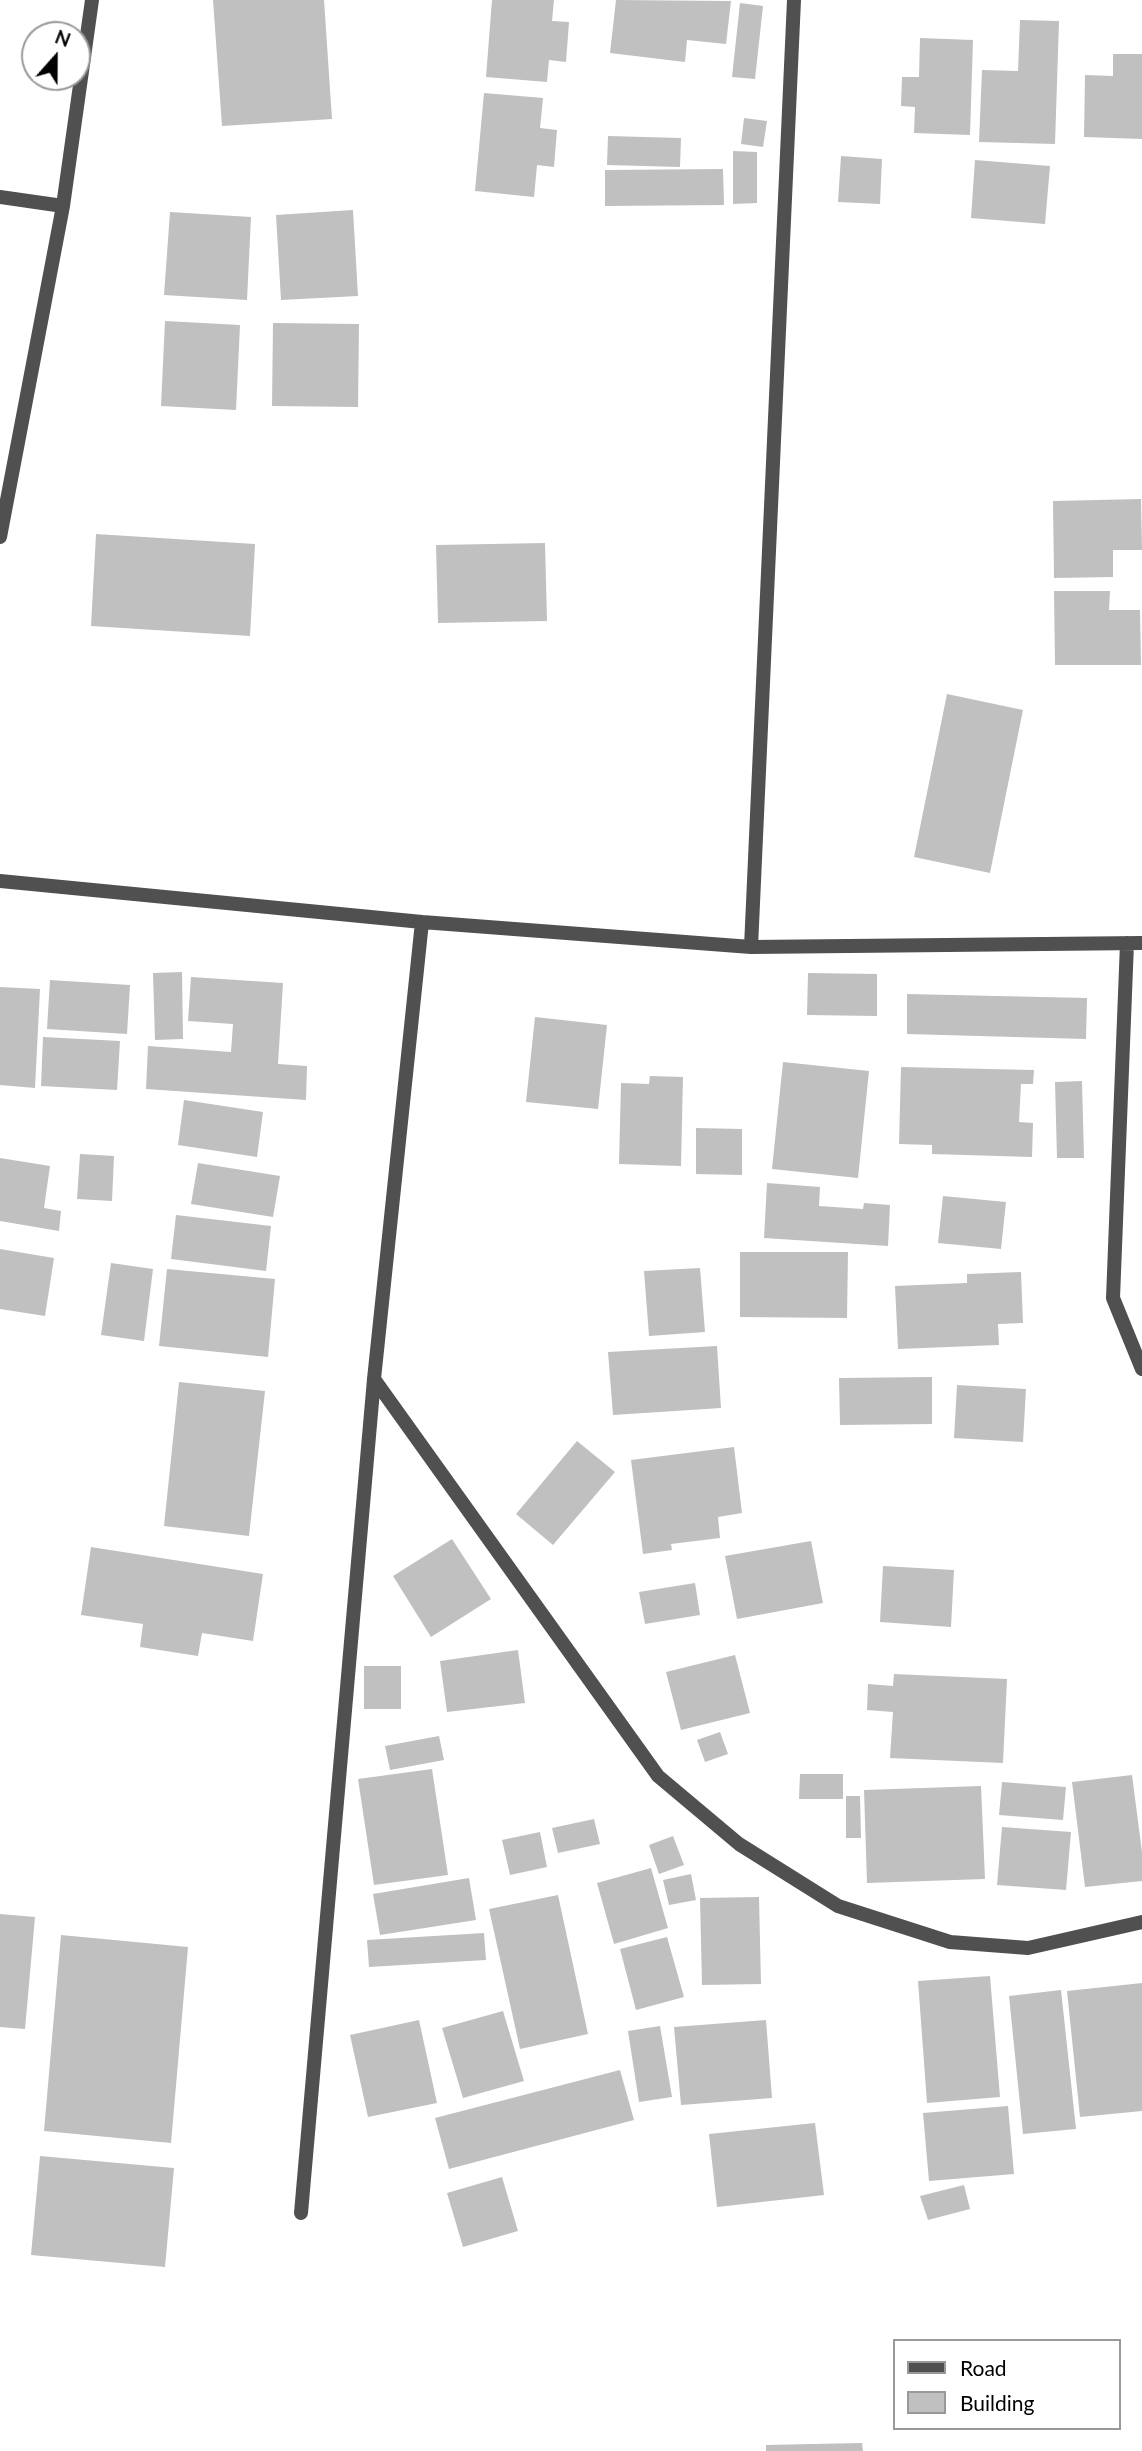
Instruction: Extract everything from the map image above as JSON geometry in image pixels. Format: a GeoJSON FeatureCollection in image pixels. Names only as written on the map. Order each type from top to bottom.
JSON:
{"type":"FeatureCollection","features":[{"type":"Feature","properties":{"kind":"street"},"geometry":{"type":"LineString","coordinates":[[0,537],[62,206],[92,0]]}},
{"type":"Feature","properties":{"kind":"street"},"geometry":{"type":"LineString","coordinates":[[751,947],[794,0]]}},
{"type":"Feature","properties":{"kind":"street"},"geometry":{"type":"LineString","coordinates":[[0,197],[62,206]]}},
{"type":"Feature","properties":{"kind":"street"},"geometry":{"type":"LineString","coordinates":[[0,881],[422,922],[751,947],[1135,943],[1113,1298],[1142,1369]]}},
{"type":"Feature","properties":{"kind":"street"},"geometry":{"type":"LineString","coordinates":[[301,2213],[374,1379],[422,922]]}},
{"type":"Feature","properties":{"kind":"street"},"geometry":{"type":"LineString","coordinates":[[374,1379],[658,1776],[739,1844],[838,1906],[950,1942],[1028,1948],[1142,1922]]}},
{"type":"Feature","properties":{"kind":"building"},"geometry":{"type":"Polygon","coordinates":[[[213,0],[324,0],[332,119],[222,126],[213,0]]]}},
{"type":"Feature","properties":{"kind":"building"},"geometry":{"type":"Polygon","coordinates":[[[492,0],[554,0],[552,21],[569,22],[566,62],[549,60],[547,82],[486,77],[492,0]]]}},
{"type":"Feature","properties":{"kind":"building"},"geometry":{"type":"Polygon","coordinates":[[[616,0],[731,1],[726,44],[687,40],[685,62],[610,53],[616,0]]]}},
{"type":"Feature","properties":{"kind":"building"},"geometry":{"type":"Polygon","coordinates":[[[740,3],[763,6],[755,79],[732,77],[740,3]]]}},
{"type":"Feature","properties":{"kind":"building"},"geometry":{"type":"Polygon","coordinates":[[[1020,20],[1059,21],[1055,144],[979,142],[982,70],[1018,71],[1020,20]]]}},
{"type":"Feature","properties":{"kind":"building"},"geometry":{"type":"Polygon","coordinates":[[[920,38],[973,40],[970,135],[914,133],[915,107],[901,106],[902,77],[919,77],[920,38]]]}},
{"type":"Feature","properties":{"kind":"building"},"geometry":{"type":"Polygon","coordinates":[[[1113,54],[1142,54],[1142,139],[1084,137],[1085,75],[1113,76],[1113,54]]]}},
{"type":"Feature","properties":{"kind":"building"},"geometry":{"type":"Polygon","coordinates":[[[484,93],[543,98],[540,128],[557,130],[554,167],[537,165],[534,197],[475,191],[484,93]]]}},
{"type":"Feature","properties":{"kind":"building"},"geometry":{"type":"Polygon","coordinates":[[[744,118],[767,121],[763,147],[741,144],[744,118]]]}},
{"type":"Feature","properties":{"kind":"building"},"geometry":{"type":"Polygon","coordinates":[[[608,136],[681,138],[680,167],[607,165],[608,136]]]}},
{"type":"Feature","properties":{"kind":"building"},"geometry":{"type":"Polygon","coordinates":[[[733,151],[757,152],[757,203],[733,204],[733,151]]]}},
{"type":"Feature","properties":{"kind":"building"},"geometry":{"type":"Polygon","coordinates":[[[841,156],[882,159],[880,204],[838,202],[841,156]]]}},
{"type":"Feature","properties":{"kind":"building"},"geometry":{"type":"Polygon","coordinates":[[[975,160],[1050,166],[1045,224],[971,218],[975,160]]]}},
{"type":"Feature","properties":{"kind":"building"},"geometry":{"type":"Polygon","coordinates":[[[723,169],[724,205],[605,206],[605,170],[723,169]]]}},
{"type":"Feature","properties":{"kind":"building"},"geometry":{"type":"Polygon","coordinates":[[[353,210],[358,296],[281,300],[276,215],[353,210]]]}},
{"type":"Feature","properties":{"kind":"building"},"geometry":{"type":"Polygon","coordinates":[[[170,212],[251,217],[247,300],[164,295],[170,212]]]}},
{"type":"Feature","properties":{"kind":"building"},"geometry":{"type":"Polygon","coordinates":[[[165,321],[240,325],[236,410],[161,406],[165,321]]]}},
{"type":"Feature","properties":{"kind":"building"},"geometry":{"type":"Polygon","coordinates":[[[273,323],[359,324],[358,407],[272,406],[273,323]]]}},
{"type":"Feature","properties":{"kind":"building"},"geometry":{"type":"Polygon","coordinates":[[[1141,499],[1142,550],[1113,550],[1113,577],[1054,578],[1053,501],[1141,499]]]}},
{"type":"Feature","properties":{"kind":"building"},"geometry":{"type":"Polygon","coordinates":[[[96,534],[255,544],[250,636],[91,626],[96,534]]]}},
{"type":"Feature","properties":{"kind":"building"},"geometry":{"type":"Polygon","coordinates":[[[545,543],[547,621],[438,623],[436,545],[545,543]]]}},
{"type":"Feature","properties":{"kind":"building"},"geometry":{"type":"Polygon","coordinates":[[[1054,591],[1110,591],[1109,610],[1140,610],[1141,665],[1055,665],[1054,591]]]}},
{"type":"Feature","properties":{"kind":"building"},"geometry":{"type":"Polygon","coordinates":[[[947,694],[1023,710],[990,873],[914,857],[947,694]]]}},
{"type":"Feature","properties":{"kind":"building"},"geometry":{"type":"Polygon","coordinates":[[[182,972],[183,1039],[155,1040],[153,973],[182,972]]]}},
{"type":"Feature","properties":{"kind":"building"},"geometry":{"type":"Polygon","coordinates":[[[808,973],[877,974],[877,1016],[807,1015],[808,973]]]}},
{"type":"Feature","properties":{"kind":"building"},"geometry":{"type":"Polygon","coordinates":[[[191,977],[283,983],[278,1064],[307,1066],[306,1100],[146,1089],[148,1046],[231,1052],[233,1024],[188,1021],[191,977]]]}},
{"type":"Feature","properties":{"kind":"building"},"geometry":{"type":"Polygon","coordinates":[[[50,980],[130,985],[127,1034],[47,1029],[50,980]]]}},
{"type":"Feature","properties":{"kind":"building"},"geometry":{"type":"Polygon","coordinates":[[[0,987],[40,989],[35,1088],[0,1085],[0,987]]]}},
{"type":"Feature","properties":{"kind":"building"},"geometry":{"type":"Polygon","coordinates":[[[907,994],[1087,998],[1086,1039],[907,1034],[907,994]]]}},
{"type":"Feature","properties":{"kind":"building"},"geometry":{"type":"Polygon","coordinates":[[[535,1017],[607,1025],[598,1109],[526,1102],[535,1017]]]}},
{"type":"Feature","properties":{"kind":"building"},"geometry":{"type":"Polygon","coordinates":[[[43,1037],[120,1041],[117,1090],[41,1086],[43,1037]]]}},
{"type":"Feature","properties":{"kind":"building"},"geometry":{"type":"Polygon","coordinates":[[[783,1062],[869,1071],[858,1178],[772,1169],[783,1062]]]}},
{"type":"Feature","properties":{"kind":"building"},"geometry":{"type":"Polygon","coordinates":[[[901,1067],[1034,1070],[1033,1084],[1021,1084],[1019,1122],[1033,1123],[1032,1157],[932,1154],[932,1145],[899,1144],[901,1067]]]}},
{"type":"Feature","properties":{"kind":"building"},"geometry":{"type":"Polygon","coordinates":[[[650,1076],[683,1077],[681,1166],[619,1164],[621,1083],[649,1084],[650,1076]]]}},
{"type":"Feature","properties":{"kind":"building"},"geometry":{"type":"Polygon","coordinates":[[[1082,1081],[1084,1158],[1057,1158],[1055,1082],[1082,1081]]]}},
{"type":"Feature","properties":{"kind":"building"},"geometry":{"type":"Polygon","coordinates":[[[184,1100],[263,1112],[257,1157],[178,1145],[184,1100]]]}},
{"type":"Feature","properties":{"kind":"building"},"geometry":{"type":"Polygon","coordinates":[[[696,1128],[742,1129],[742,1175],[696,1174],[696,1128]]]}},
{"type":"Feature","properties":{"kind":"building"},"geometry":{"type":"Polygon","coordinates":[[[80,1154],[114,1156],[112,1201],[77,1199],[80,1154]]]}},
{"type":"Feature","properties":{"kind":"building"},"geometry":{"type":"Polygon","coordinates":[[[0,1158],[50,1166],[44,1208],[61,1211],[59,1231],[0,1221],[0,1158]]]}},
{"type":"Feature","properties":{"kind":"building"},"geometry":{"type":"Polygon","coordinates":[[[198,1163],[280,1176],[273,1217],[191,1204],[198,1163]]]}},
{"type":"Feature","properties":{"kind":"building"},"geometry":{"type":"Polygon","coordinates":[[[767,1183],[820,1187],[819,1206],[863,1209],[864,1203],[890,1205],[888,1246],[764,1238],[767,1183]]]}},
{"type":"Feature","properties":{"kind":"building"},"geometry":{"type":"Polygon","coordinates":[[[943,1196],[1006,1202],[1001,1249],[938,1243],[943,1196]]]}},
{"type":"Feature","properties":{"kind":"building"},"geometry":{"type":"Polygon","coordinates":[[[176,1215],[271,1226],[266,1271],[171,1259],[176,1215]]]}},
{"type":"Feature","properties":{"kind":"building"},"geometry":{"type":"Polygon","coordinates":[[[0,1249],[54,1258],[45,1316],[0,1309],[0,1249]]]}},
{"type":"Feature","properties":{"kind":"building"},"geometry":{"type":"Polygon","coordinates":[[[740,1252],[848,1252],[847,1318],[740,1317],[740,1252]]]}},
{"type":"Feature","properties":{"kind":"building"},"geometry":{"type":"Polygon","coordinates":[[[111,1263],[153,1269],[144,1341],[101,1335],[111,1263]]]}},
{"type":"Feature","properties":{"kind":"building"},"geometry":{"type":"Polygon","coordinates":[[[700,1268],[705,1332],[649,1336],[644,1271],[700,1268]]]}},
{"type":"Feature","properties":{"kind":"building"},"geometry":{"type":"Polygon","coordinates":[[[167,1269],[275,1279],[268,1357],[159,1346],[167,1269]]]}},
{"type":"Feature","properties":{"kind":"building"},"geometry":{"type":"Polygon","coordinates":[[[1021,1272],[1023,1323],[998,1324],[999,1345],[898,1349],[895,1286],[967,1283],[967,1274],[1021,1272]]]}},
{"type":"Feature","properties":{"kind":"building"},"geometry":{"type":"Polygon","coordinates":[[[717,1346],[721,1408],[613,1415],[608,1352],[717,1346]]]}},
{"type":"Feature","properties":{"kind":"building"},"geometry":{"type":"Polygon","coordinates":[[[932,1377],[932,1424],[840,1425],[839,1378],[932,1377]]]}},
{"type":"Feature","properties":{"kind":"building"},"geometry":{"type":"Polygon","coordinates":[[[179,1382],[265,1391],[249,1536],[164,1526],[179,1382]]]}},
{"type":"Feature","properties":{"kind":"building"},"geometry":{"type":"Polygon","coordinates":[[[957,1385],[1026,1389],[1023,1442],[954,1438],[957,1385]]]}},
{"type":"Feature","properties":{"kind":"building"},"geometry":{"type":"Polygon","coordinates":[[[577,1441],[615,1472],[553,1545],[516,1514],[577,1441]]]}},
{"type":"Feature","properties":{"kind":"building"},"geometry":{"type":"Polygon","coordinates":[[[734,1447],[742,1513],[718,1517],[720,1538],[671,1544],[672,1550],[643,1554],[631,1460],[734,1447]]]}},
{"type":"Feature","properties":{"kind":"building"},"geometry":{"type":"Polygon","coordinates":[[[452,1539],[491,1599],[431,1637],[393,1576],[452,1539]]]}},
{"type":"Feature","properties":{"kind":"building"},"geometry":{"type":"Polygon","coordinates":[[[811,1541],[823,1603],[737,1619],[725,1556],[811,1541]]]}},
{"type":"Feature","properties":{"kind":"building"},"geometry":{"type":"Polygon","coordinates":[[[91,1547],[263,1574],[253,1641],[202,1633],[198,1656],[140,1647],[143,1624],[81,1615],[91,1547]]]}},
{"type":"Feature","properties":{"kind":"building"},"geometry":{"type":"Polygon","coordinates":[[[883,1566],[954,1570],[951,1627],[880,1622],[883,1566]]]}},
{"type":"Feature","properties":{"kind":"building"},"geometry":{"type":"Polygon","coordinates":[[[695,1583],[700,1615],[645,1624],[639,1592],[695,1583]]]}},
{"type":"Feature","properties":{"kind":"building"},"geometry":{"type":"Polygon","coordinates":[[[518,1650],[525,1703],[447,1712],[440,1661],[518,1650]]]}},
{"type":"Feature","properties":{"kind":"building"},"geometry":{"type":"Polygon","coordinates":[[[735,1655],[750,1713],[681,1730],[666,1672],[735,1655]]]}},
{"type":"Feature","properties":{"kind":"building"},"geometry":{"type":"Polygon","coordinates":[[[364,1666],[401,1666],[401,1709],[364,1709],[364,1666]]]}},
{"type":"Feature","properties":{"kind":"building"},"geometry":{"type":"Polygon","coordinates":[[[894,1674],[1007,1679],[1003,1763],[890,1758],[893,1712],[867,1710],[868,1684],[893,1686],[894,1674]]]}},
{"type":"Feature","properties":{"kind":"building"},"geometry":{"type":"Polygon","coordinates":[[[720,1732],[728,1754],[705,1762],[697,1740],[720,1732]]]}},
{"type":"Feature","properties":{"kind":"building"},"geometry":{"type":"Polygon","coordinates":[[[439,1736],[444,1760],[390,1770],[385,1746],[439,1736]]]}},
{"type":"Feature","properties":{"kind":"building"},"geometry":{"type":"Polygon","coordinates":[[[432,1769],[448,1875],[374,1885],[358,1779],[432,1769]]]}},
{"type":"Feature","properties":{"kind":"building"},"geometry":{"type":"Polygon","coordinates":[[[800,1774],[843,1774],[843,1799],[799,1799],[800,1774]]]}},
{"type":"Feature","properties":{"kind":"building"},"geometry":{"type":"Polygon","coordinates":[[[1132,1775],[1142,1852],[1142,1881],[1085,1887],[1072,1782],[1132,1775]]]}},
{"type":"Feature","properties":{"kind":"building"},"geometry":{"type":"Polygon","coordinates":[[[1002,1782],[1066,1787],[1063,1820],[999,1815],[1002,1782]]]}},
{"type":"Feature","properties":{"kind":"building"},"geometry":{"type":"Polygon","coordinates":[[[981,1786],[985,1879],[867,1883],[864,1790],[981,1786]]]}},
{"type":"Feature","properties":{"kind":"building"},"geometry":{"type":"Polygon","coordinates":[[[846,1796],[860,1796],[861,1838],[846,1838],[846,1796]]]}},
{"type":"Feature","properties":{"kind":"building"},"geometry":{"type":"Polygon","coordinates":[[[594,1819],[600,1844],[558,1853],[552,1828],[594,1819]]]}},
{"type":"Feature","properties":{"kind":"building"},"geometry":{"type":"Polygon","coordinates":[[[1002,1827],[1071,1832],[1066,1890],[997,1885],[1002,1827]]]}},
{"type":"Feature","properties":{"kind":"building"},"geometry":{"type":"Polygon","coordinates":[[[540,1832],[547,1867],[510,1875],[502,1840],[540,1832]]]}},
{"type":"Feature","properties":{"kind":"building"},"geometry":{"type":"Polygon","coordinates":[[[673,1836],[684,1865],[659,1874],[649,1845],[673,1836]]]}},
{"type":"Feature","properties":{"kind":"building"},"geometry":{"type":"Polygon","coordinates":[[[651,1868],[668,1928],[614,1944],[597,1883],[651,1868]]]}},
{"type":"Feature","properties":{"kind":"building"},"geometry":{"type":"Polygon","coordinates":[[[691,1874],[696,1900],[669,1905],[663,1880],[691,1874]]]}},
{"type":"Feature","properties":{"kind":"building"},"geometry":{"type":"Polygon","coordinates":[[[469,1878],[476,1920],[380,1935],[373,1894],[469,1878]]]}},
{"type":"Feature","properties":{"kind":"building"},"geometry":{"type":"Polygon","coordinates":[[[558,1895],[588,2034],[520,2049],[489,1909],[558,1895]]]}},
{"type":"Feature","properties":{"kind":"building"},"geometry":{"type":"Polygon","coordinates":[[[759,1897],[761,1984],[702,1985],[700,1898],[759,1897]]]}},
{"type":"Feature","properties":{"kind":"building"},"geometry":{"type":"Polygon","coordinates":[[[0,1914],[35,1917],[25,2029],[0,2027],[0,1914]]]}},
{"type":"Feature","properties":{"kind":"building"},"geometry":{"type":"Polygon","coordinates":[[[484,1933],[486,1960],[369,1967],[367,1940],[484,1933]]]}},
{"type":"Feature","properties":{"kind":"building"},"geometry":{"type":"Polygon","coordinates":[[[61,1935],[188,1947],[171,2143],[44,2131],[61,1935]]]}},
{"type":"Feature","properties":{"kind":"building"},"geometry":{"type":"Polygon","coordinates":[[[667,1937],[684,1997],[636,2010],[620,1949],[667,1937]]]}},
{"type":"Feature","properties":{"kind":"building"},"geometry":{"type":"Polygon","coordinates":[[[990,1976],[1000,2097],[927,2103],[918,1981],[990,1976]]]}},
{"type":"Feature","properties":{"kind":"building"},"geometry":{"type":"Polygon","coordinates":[[[1142,1983],[1142,2111],[1080,2117],[1067,1991],[1142,1983]]]}},
{"type":"Feature","properties":{"kind":"building"},"geometry":{"type":"Polygon","coordinates":[[[1061,1990],[1076,2129],[1023,2134],[1009,1996],[1061,1990]]]}},
{"type":"Feature","properties":{"kind":"building"},"geometry":{"type":"Polygon","coordinates":[[[503,2011],[524,2081],[463,2098],[442,2028],[503,2011]]]}},
{"type":"Feature","properties":{"kind":"building"},"geometry":{"type":"Polygon","coordinates":[[[419,2020],[437,2103],[368,2117],[350,2035],[419,2020]]]}},
{"type":"Feature","properties":{"kind":"building"},"geometry":{"type":"Polygon","coordinates":[[[766,2020],[772,2098],[681,2105],[674,2027],[766,2020]]]}},
{"type":"Feature","properties":{"kind":"building"},"geometry":{"type":"Polygon","coordinates":[[[660,2026],[672,2097],[639,2102],[628,2031],[660,2026]]]}},
{"type":"Feature","properties":{"kind":"building"},"geometry":{"type":"Polygon","coordinates":[[[620,2070],[634,2120],[449,2169],[435,2118],[620,2070]]]}},
{"type":"Feature","properties":{"kind":"building"},"geometry":{"type":"Polygon","coordinates":[[[1008,2106],[1014,2174],[929,2181],[923,2113],[1008,2106]]]}},
{"type":"Feature","properties":{"kind":"building"},"geometry":{"type":"Polygon","coordinates":[[[815,2123],[824,2195],[717,2207],[709,2134],[815,2123]]]}},
{"type":"Feature","properties":{"kind":"building"},"geometry":{"type":"Polygon","coordinates":[[[40,2156],[174,2168],[165,2267],[31,2255],[40,2156]]]}},
{"type":"Feature","properties":{"kind":"building"},"geometry":{"type":"Polygon","coordinates":[[[502,2177],[518,2231],[463,2247],[447,2193],[502,2177]]]}},
{"type":"Feature","properties":{"kind":"building"},"geometry":{"type":"Polygon","coordinates":[[[964,2185],[970,2209],[928,2220],[920,2196],[964,2185]]]}},
{"type":"Feature","properties":{"kind":"building"},"geometry":{"type":"Polygon","coordinates":[[[862,2443],[863,2451],[766,2451],[766,2445],[862,2443]]]}}]}
